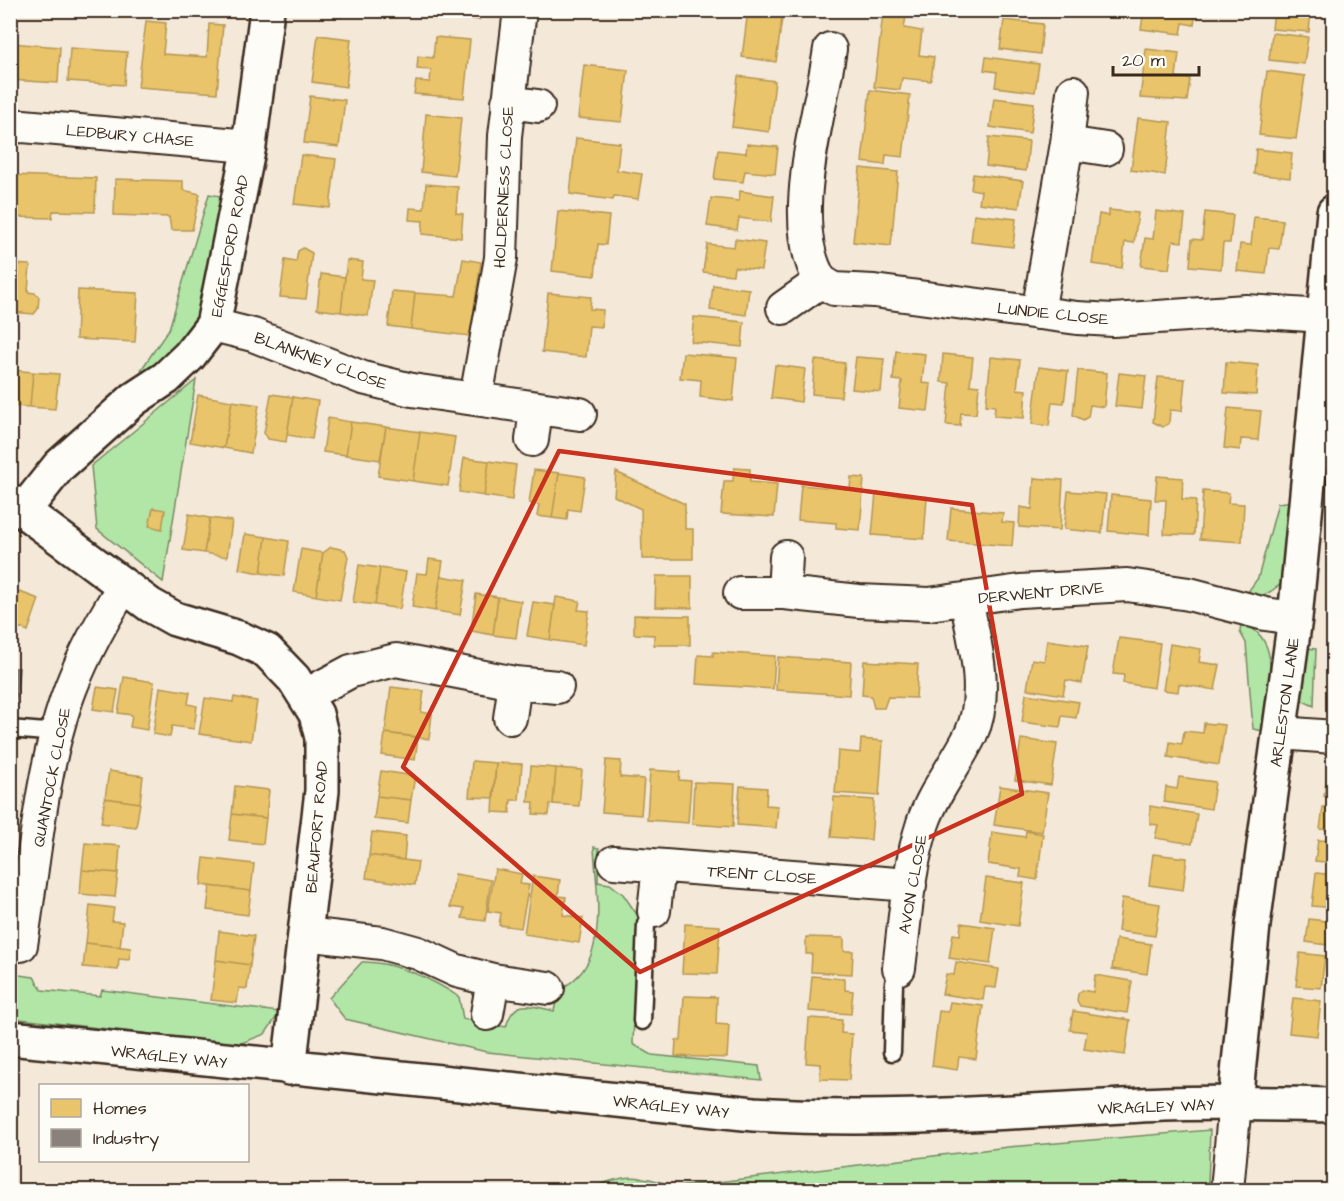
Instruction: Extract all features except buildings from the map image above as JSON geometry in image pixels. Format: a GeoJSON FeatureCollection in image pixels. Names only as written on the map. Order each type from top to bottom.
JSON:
{"type":"FeatureCollection","features":[{"type":"Feature","properties":{"kind":"street","name":"EGGESFORD ROAD"},"geometry":{"type":"LineString","coordinates":[[17,505],[134,399],[166,378],[189,356],[213,325],[249,146],[267,10]]}},
{"type":"Feature","properties":{"kind":"street","name":"HOLDERNESS CLOSE"},"geometry":{"type":"LineString","coordinates":[[476,398],[501,258],[523,104],[519,10]]}},
{"type":"Feature","properties":{"kind":"street"},"geometry":{"type":"LineString","coordinates":[[783,308],[821,281],[810,255],[805,187],[830,49]]}},
{"type":"Feature","properties":{"kind":"street"},"geometry":{"type":"LineString","coordinates":[[1038,313],[1067,143],[1073,92]]}},
{"type":"Feature","properties":{"kind":"street","name":"LEDBURY CHASE"},"geometry":{"type":"LineString","coordinates":[[10,127],[35,127],[249,146]]}},
{"type":"Feature","properties":{"kind":"street"},"geometry":{"type":"LineString","coordinates":[[1067,143],[1106,149]]}},
{"type":"Feature","properties":{"kind":"street","name":"ARLESTON LANE"},"geometry":{"type":"LineString","coordinates":[[1227,1191],[1252,925],[1295,618],[1334,212]]}},
{"type":"Feature","properties":{"kind":"street","name":"LUNDIE CLOSE"},"geometry":{"type":"LineString","coordinates":[[821,281],[834,289],[874,291],[1038,313],[1113,320],[1246,311],[1324,316]]}},
{"type":"Feature","properties":{"kind":"street","name":"BLANKNEY CLOSE"},"geometry":{"type":"LineString","coordinates":[[213,325],[253,335],[363,378],[412,390],[580,414]]}},
{"type":"Feature","properties":{"kind":"street"},"geometry":{"type":"LineString","coordinates":[[532,440],[536,409]]}},
{"type":"Feature","properties":{"kind":"street","name":"BEAUFORT ROAD"},"geometry":{"type":"LineString","coordinates":[[17,505],[123,587],[175,619],[239,638],[267,651],[294,679],[316,714],[323,761],[289,1068]]}},
{"type":"Feature","properties":{"kind":"street"},"geometry":{"type":"LineString","coordinates":[[784,593],[786,557]]}},
{"type":"Feature","properties":{"kind":"street","name":"DERWENT DRIVE"},"geometry":{"type":"LineString","coordinates":[[740,593],[784,593],[892,603],[929,604],[1020,591],[1128,585],[1189,594],[1265,614],[1295,618]]}},
{"type":"Feature","properties":{"kind":"street","name":"QUANTOCK CLOSE"},"geometry":{"type":"LineString","coordinates":[[21,945],[46,785],[65,703],[89,644],[123,587]]}},
{"type":"Feature","properties":{"kind":"street","name":"AVON CLOSE"},"geometry":{"type":"LineString","coordinates":[[899,968],[916,843],[924,819],[972,733],[976,717],[978,671],[966,599]]}},
{"type":"Feature","properties":{"kind":"street"},"geometry":{"type":"LineString","coordinates":[[306,695],[351,671],[396,660],[515,682],[557,687]]}},
{"type":"Feature","properties":{"kind":"street"},"geometry":{"type":"LineString","coordinates":[[510,718],[515,682]]}},
{"type":"Feature","properties":{"kind":"street"},"geometry":{"type":"LineString","coordinates":[[1280,733],[1334,737]]}},
{"type":"Feature","properties":{"kind":"street","name":"TRENT CLOSE"},"geometry":{"type":"LineString","coordinates":[[614,862],[910,885]]}},
{"type":"Feature","properties":{"kind":"street"},"geometry":{"type":"LineString","coordinates":[[654,911],[659,866]]}},
{"type":"Feature","properties":{"kind":"street"},"geometry":{"type":"LineString","coordinates":[[305,934],[382,943],[418,952],[457,971],[493,980],[548,988]]}},
{"type":"Feature","properties":{"kind":"street"},"geometry":{"type":"LineString","coordinates":[[487,1014],[493,980]]}},
{"type":"Feature","properties":{"kind":"street","name":"WRAGLEY WAY"},"geometry":{"type":"LineString","coordinates":[[10,1038],[289,1068],[821,1119],[880,1119],[1235,1103],[1334,1105]]}},
{"type":"Feature","properties":{"kind":"lane"},"geometry":{"type":"LineString","coordinates":[[10,729],[57,733]]}},
{"type":"Feature","properties":{"kind":"lane"},"geometry":{"type":"LineString","coordinates":[[642,1021],[646,924],[654,911]]}},
{"type":"Feature","properties":{"kind":"lane"},"geometry":{"type":"LineString","coordinates":[[892,1052],[894,983],[899,968]]}},
{"type":"Feature","properties":{"kind":"highlighted area"},"geometry":{"type":"Polygon","coordinates":[[[559,451],[972,505],[1022,794],[640,972],[403,767],[559,451]]]}},
{"type":"Feature","properties":{"kind":"green space"},"geometry":{"type":"Polygon","coordinates":[[[209,194],[226,197],[200,321],[178,351],[146,375],[141,370],[169,329],[209,194]]]}},
{"type":"Feature","properties":{"kind":"green space"},"geometry":{"type":"Polygon","coordinates":[[[196,380],[163,582],[97,529],[91,466],[196,380]]]}},
{"type":"Feature","properties":{"kind":"green space"},"geometry":{"type":"Polygon","coordinates":[[[1293,501],[1282,583],[1265,594],[1256,597],[1245,596],[1258,578],[1278,503],[1293,501]]]}},
{"type":"Feature","properties":{"kind":"green space"},"geometry":{"type":"Polygon","coordinates":[[[1241,623],[1255,630],[1264,641],[1269,654],[1270,685],[1263,731],[1253,729],[1246,643],[1240,632],[1241,623]]]}},
{"type":"Feature","properties":{"kind":"green space"},"geometry":{"type":"Polygon","coordinates":[[[1306,648],[1316,649],[1314,706],[1299,699],[1306,648]]]}},
{"type":"Feature","properties":{"kind":"green space"},"geometry":{"type":"Polygon","coordinates":[[[594,847],[599,848],[598,882],[610,884],[623,894],[638,916],[633,1044],[652,1055],[759,1066],[761,1080],[487,1052],[345,1019],[329,998],[362,962],[400,968],[426,978],[459,997],[463,1019],[506,1027],[513,1011],[524,1006],[554,1011],[559,989],[576,978],[587,964],[594,946],[598,906],[594,847]]]}},
{"type":"Feature","properties":{"kind":"green space"},"geometry":{"type":"Polygon","coordinates":[[[11,974],[34,977],[42,990],[100,996],[102,990],[280,1012],[265,1034],[239,1044],[11,1018],[11,974]]]}},
{"type":"Feature","properties":{"kind":"green space"},"geometry":{"type":"Polygon","coordinates":[[[1210,1130],[1208,1186],[1172,1190],[586,1190],[631,1177],[650,1179],[676,1187],[1008,1147],[1210,1130]]]}}]}
